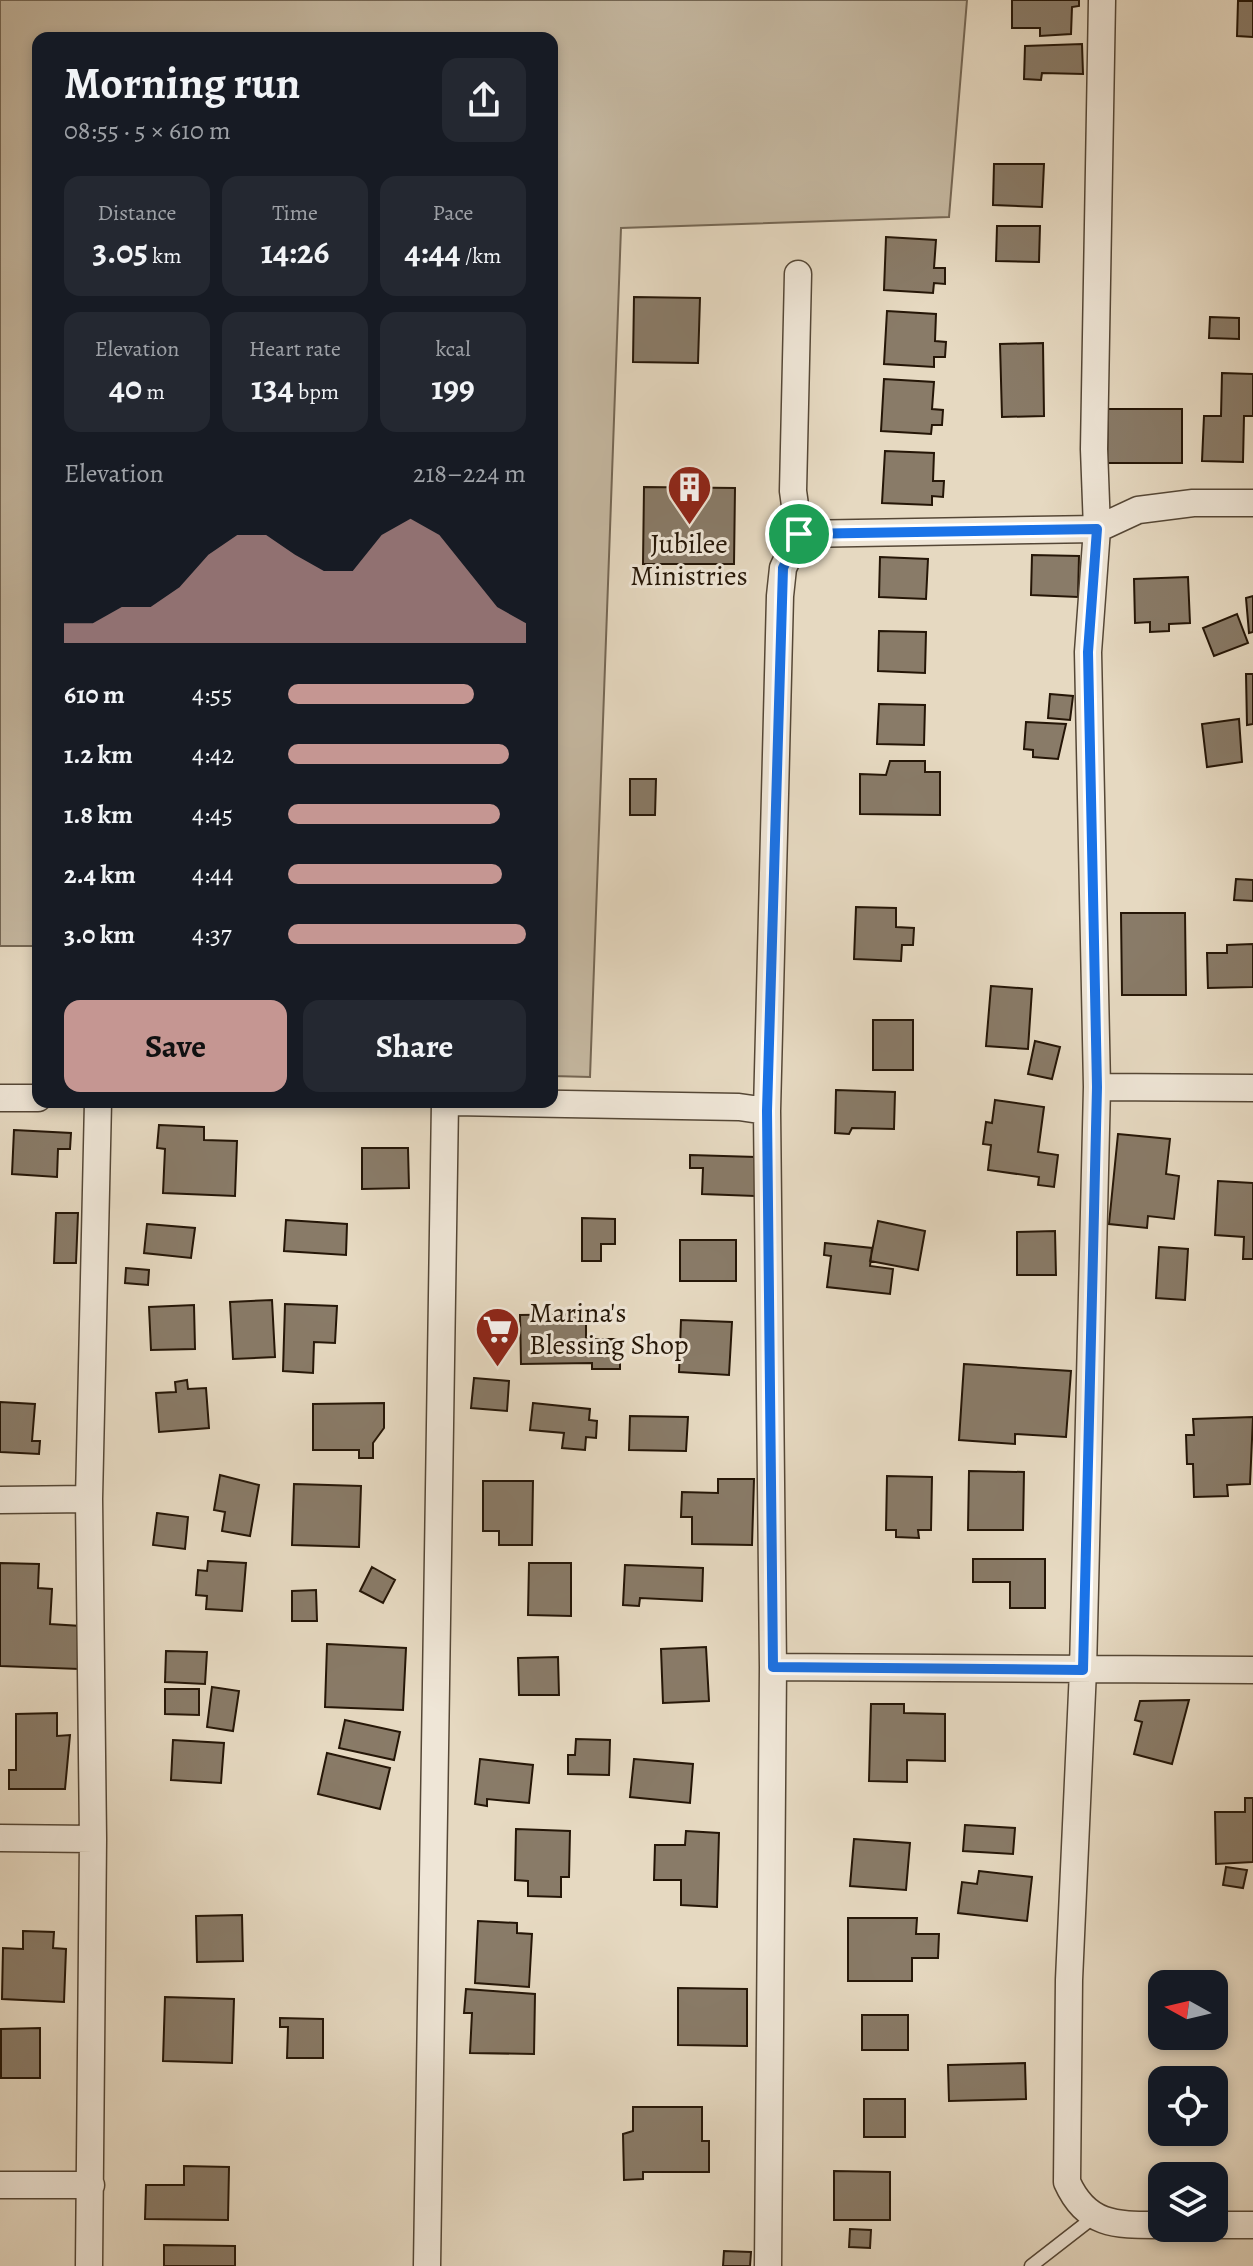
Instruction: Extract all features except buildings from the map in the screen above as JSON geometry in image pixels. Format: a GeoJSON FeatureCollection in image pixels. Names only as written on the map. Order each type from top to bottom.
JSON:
{"type":"FeatureCollection","features":[{"type":"Feature","properties":{"kind":"street"},"geometry":{"type":"LineString","coordinates":[[1102,0],[1094,449],[1097,529],[1088,652],[1097,1087],[1083,1670],[1069,1980],[1067,2182],[1075,2200],[1094,2217],[1115,2224],[1148,2225]]}},
{"type":"Feature","properties":{"kind":"street"},"geometry":{"type":"LineString","coordinates":[[768,2266],[773,1667],[767,1111],[780,596],[783,568],[799,534],[793,491],[798,274]]}},
{"type":"Feature","properties":{"kind":"street"},"geometry":{"type":"LineString","coordinates":[[799,534],[1097,529],[1138,510],[1193,503],[1253,503]]}},
{"type":"Feature","properties":{"kind":"street"},"geometry":{"type":"LineString","coordinates":[[1097,1087],[1253,1088]]}},
{"type":"Feature","properties":{"kind":"street"},"geometry":{"type":"LineString","coordinates":[[0,1098],[32,1098]]}},
{"type":"Feature","properties":{"kind":"street"},"geometry":{"type":"LineString","coordinates":[[558,1104],[739,1107],[767,1111]]}},
{"type":"Feature","properties":{"kind":"street"},"geometry":{"type":"LineString","coordinates":[[89,2266],[93,1839],[89,1499],[98,1108]]}},
{"type":"Feature","properties":{"kind":"street"},"geometry":{"type":"LineString","coordinates":[[427,2266],[445,1108]]}},
{"type":"Feature","properties":{"kind":"street"},"geometry":{"type":"LineString","coordinates":[[0,1500],[89,1499]]}},
{"type":"Feature","properties":{"kind":"street"},"geometry":{"type":"LineString","coordinates":[[773,1667],[1253,1670]]}},
{"type":"Feature","properties":{"kind":"street"},"geometry":{"type":"LineString","coordinates":[[0,1838],[93,1839]]}},
{"type":"Feature","properties":{"kind":"street"},"geometry":{"type":"LineString","coordinates":[[0,2185],[91,2185]]}},
{"type":"Feature","properties":{"kind":"street"},"geometry":{"type":"LineString","coordinates":[[1228,2225],[1253,2225]]}},
{"type":"Feature","properties":{"kind":"lane"},"geometry":{"type":"LineString","coordinates":[[1031,2266],[1094,2217]]}},
{"type":"Feature","properties":{"kind":"shaded area"},"geometry":{"type":"Polygon","coordinates":[[[0,0],[967,0],[949,217],[621,228],[590,1077],[558,1076],[558,32],[32,32],[32,946],[0,946],[0,0]]]}},
{"type":"Feature","properties":{"kind":"place","name":"Jubilee Ministries"},"geometry":{"type":"Point","coordinates":[689,526]}},
{"type":"Feature","properties":{"kind":"place","name":"Marina's Blessing Shop"},"geometry":{"type":"Point","coordinates":[498,1368]}},
{"type":"Feature","properties":{"kind":"route"},"geometry":{"type":"LineString","coordinates":[[1097,529],[1088,652],[1097,1087],[1083,1670],[773,1667],[767,1111],[780,596],[783,568],[799,534],[1097,529]]}}]}
